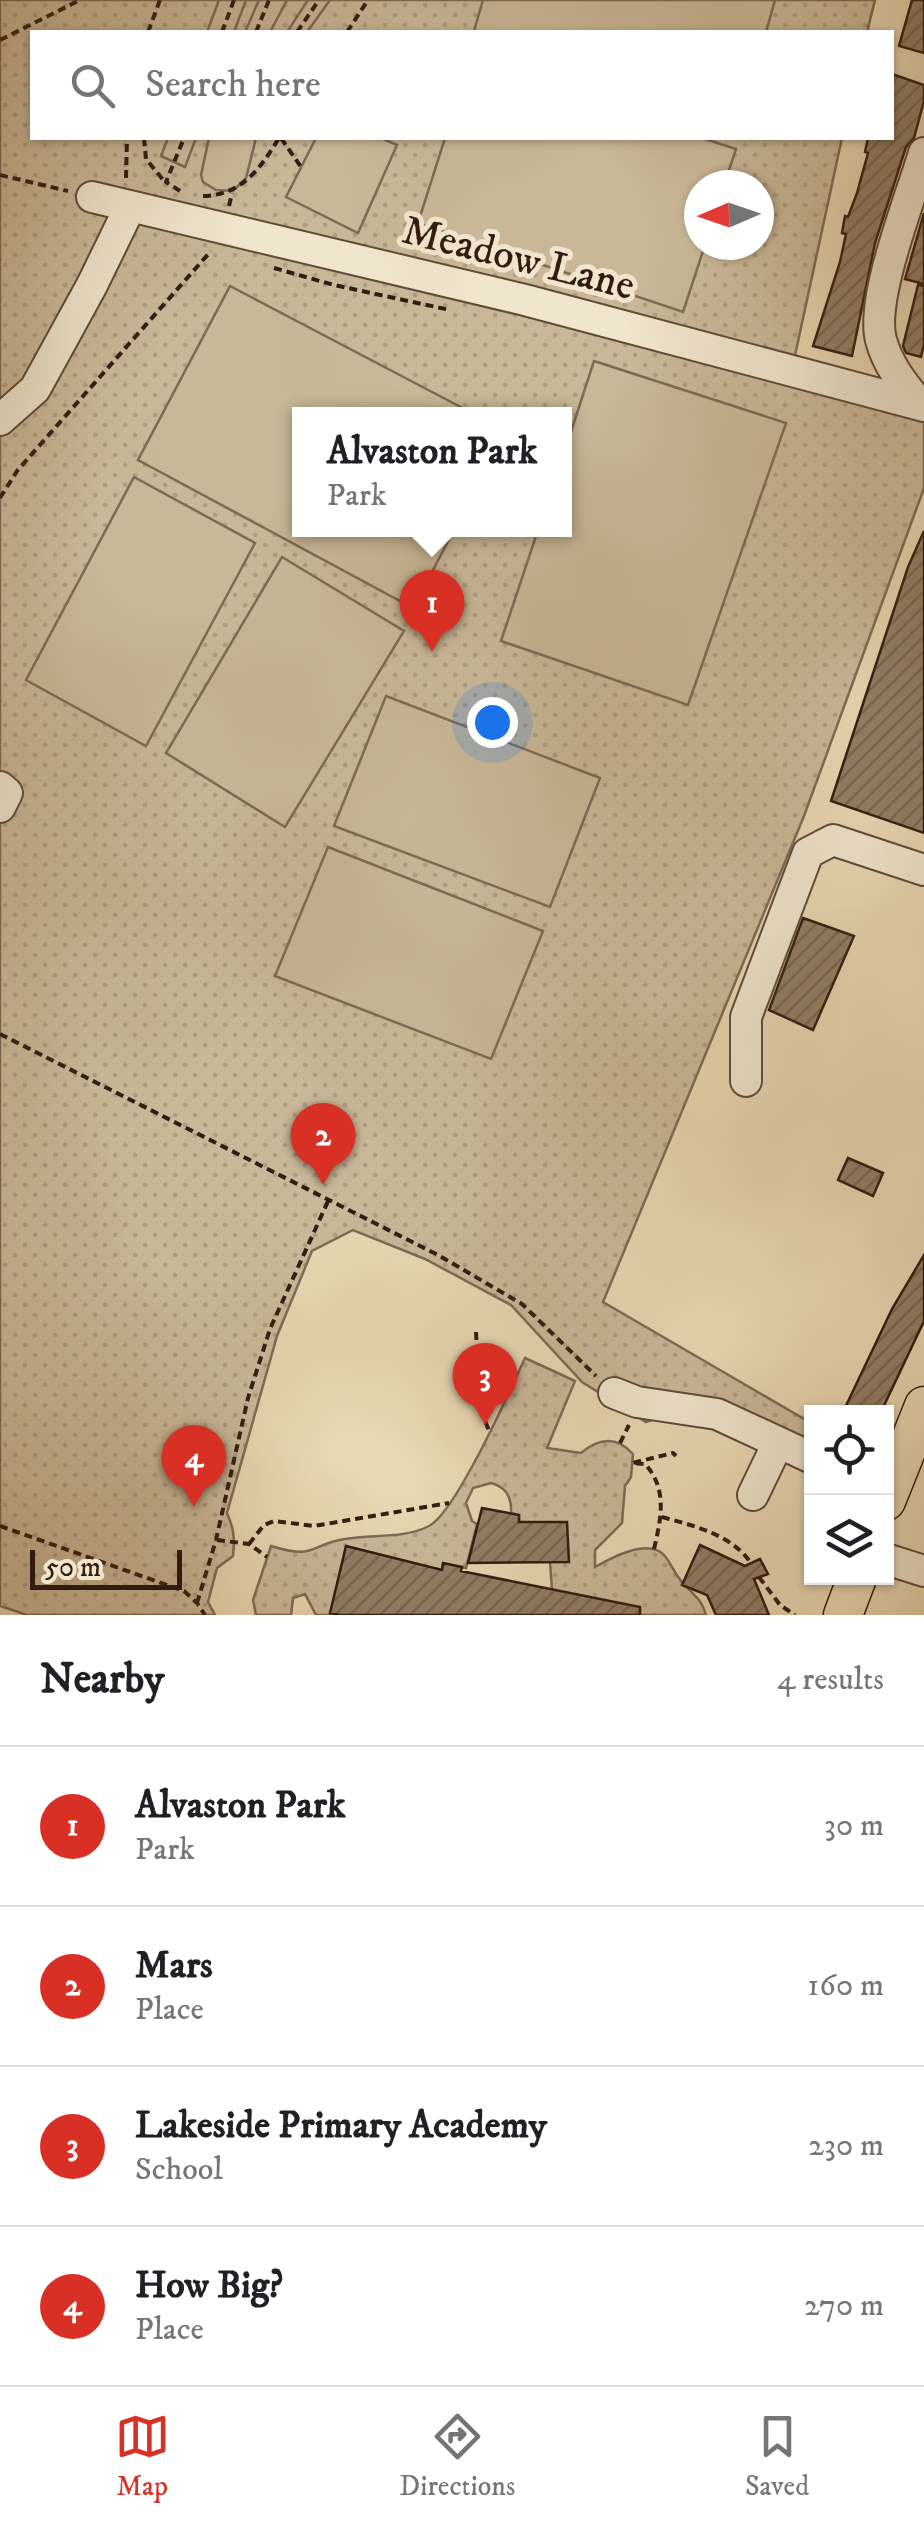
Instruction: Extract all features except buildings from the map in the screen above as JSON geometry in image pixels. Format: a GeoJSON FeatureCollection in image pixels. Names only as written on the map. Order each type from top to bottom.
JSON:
{"type":"FeatureCollection","features":[{"type":"Feature","properties":{"kind":"main road"},"geometry":{"type":"LineString","coordinates":[[894,1481],[922,1415]]}},
{"type":"Feature","properties":{"kind":"main road"},"geometry":{"type":"LineString","coordinates":[[843,1615],[854,1585]]}},
{"type":"Feature","properties":{"kind":"street"},"geometry":{"type":"LineString","coordinates":[[922,406],[897,376],[886,355],[878,316],[924,153]]}},
{"type":"Feature","properties":{"kind":"street","name":"Meadow Lane"},"geometry":{"type":"LineString","coordinates":[[92,196],[506,296],[922,406]]}},
{"type":"Feature","properties":{"kind":"street"},"geometry":{"type":"LineString","coordinates":[[0,420],[35,389],[130,206]]}},
{"type":"Feature","properties":{"kind":"street"},"geometry":{"type":"LineString","coordinates":[[0,788],[7,793],[0,807]]}},
{"type":"Feature","properties":{"kind":"street"},"geometry":{"type":"LineString","coordinates":[[746,1082],[746,1017],[808,853],[833,840],[924,870]]}},
{"type":"Feature","properties":{"kind":"street"},"geometry":{"type":"LineString","coordinates":[[614,1393],[637,1402],[717,1414],[804,1454]]}},
{"type":"Feature","properties":{"kind":"street"},"geometry":{"type":"LineString","coordinates":[[753,1495],[778,1443]]}},
{"type":"Feature","properties":{"kind":"street"},"geometry":{"type":"LineString","coordinates":[[894,1562],[924,1571]]}},
{"type":"Feature","properties":{"kind":"path"},"geometry":{"type":"LineString","coordinates":[[0,40],[80,0]]}},
{"type":"Feature","properties":{"kind":"path"},"geometry":{"type":"LineString","coordinates":[[149,30],[160,0]]}},
{"type":"Feature","properties":{"kind":"path"},"geometry":{"type":"LineString","coordinates":[[223,30],[234,0]]}},
{"type":"Feature","properties":{"kind":"path"},"geometry":{"type":"LineString","coordinates":[[257,30],[269,0]]}},
{"type":"Feature","properties":{"kind":"path"},"geometry":{"type":"LineString","coordinates":[[298,30],[319,0]]}},
{"type":"Feature","properties":{"kind":"path"},"geometry":{"type":"LineString","coordinates":[[348,30],[368,0]]}},
{"type":"Feature","properties":{"kind":"path"},"geometry":{"type":"LineString","coordinates":[[127,140],[130,206]]}},
{"type":"Feature","properties":{"kind":"path"},"geometry":{"type":"LineString","coordinates":[[144,140],[146,159],[166,182],[192,196],[233,192],[259,169],[279,140]]}},
{"type":"Feature","properties":{"kind":"path"},"geometry":{"type":"LineString","coordinates":[[166,182],[183,140]]}},
{"type":"Feature","properties":{"kind":"path"},"geometry":{"type":"LineString","coordinates":[[281,140],[301,167]]}},
{"type":"Feature","properties":{"kind":"path"},"geometry":{"type":"LineString","coordinates":[[0,175],[92,196]]}},
{"type":"Feature","properties":{"kind":"path"},"geometry":{"type":"LineString","coordinates":[[0,498],[17,472],[212,249],[225,228]]}},
{"type":"Feature","properties":{"kind":"path"},"geometry":{"type":"LineString","coordinates":[[0,1034],[329,1199],[508,1294],[614,1393]]}},
{"type":"Feature","properties":{"kind":"path"},"geometry":{"type":"LineString","coordinates":[[197,1602],[216,1540],[242,1420],[270,1328],[329,1199]]}},
{"type":"Feature","properties":{"kind":"path"},"geometry":{"type":"LineString","coordinates":[[476,1332],[480,1409],[490,1433]]}},
{"type":"Feature","properties":{"kind":"path"},"geometry":{"type":"LineString","coordinates":[[654,1550],[662,1516],[656,1476],[645,1464],[632,1463],[653,1455],[676,1456]]}},
{"type":"Feature","properties":{"kind":"path"},"geometry":{"type":"LineString","coordinates":[[249,1544],[264,1525],[274,1521],[314,1526],[449,1503]]}},
{"type":"Feature","properties":{"kind":"path"},"geometry":{"type":"LineString","coordinates":[[662,1516],[718,1536],[752,1563]]}},
{"type":"Feature","properties":{"kind":"path"},"geometry":{"type":"LineString","coordinates":[[0,1526],[184,1592],[205,1615]]}},
{"type":"Feature","properties":{"kind":"path"},"geometry":{"type":"LineString","coordinates":[[216,1540],[249,1544],[268,1556]]}},
{"type":"Feature","properties":{"kind":"path"},"geometry":{"type":"LineString","coordinates":[[760,1577],[780,1605],[795,1615]]}},
{"type":"Feature","properties":{"kind":"shaded area"},"geometry":{"type":"Polygon","coordinates":[[[0,0],[875,0],[868,30],[30,30],[30,140],[842,140],[794,360],[924,395],[924,488],[804,816],[603,1302],[804,1419],[804,1467],[789,1460],[775,1470],[761,1446],[719,1424],[688,1417],[646,1422],[582,1382],[511,1305],[425,1259],[353,1230],[312,1251],[277,1336],[227,1513],[233,1534],[233,1556],[217,1568],[208,1602],[215,1615],[27,1615],[0,1606],[0,0]]]}},
{"type":"Feature","properties":{"kind":"shaded area"},"geometry":{"type":"Polygon","coordinates":[[[219,0],[246,0],[235,30],[208,30],[219,0]]]}},
{"type":"Feature","properties":{"kind":"shaded area"},"geometry":{"type":"Polygon","coordinates":[[[259,0],[287,0],[271,30],[246,30],[259,0]]]}},
{"type":"Feature","properties":{"kind":"shaded area"},"geometry":{"type":"Polygon","coordinates":[[[308,0],[330,0],[308,30],[288,30],[308,0]]]}},
{"type":"Feature","properties":{"kind":"shaded area"},"geometry":{"type":"Polygon","coordinates":[[[483,0],[775,0],[767,30],[474,30],[483,0]]]}},
{"type":"Feature","properties":{"kind":"shaded area"},"geometry":{"type":"Polygon","coordinates":[[[167,140],[195,140],[185,167],[161,156],[167,140]]]}},
{"type":"Feature","properties":{"kind":"shaded area"},"geometry":{"type":"Polygon","coordinates":[[[209,140],[256,140],[246,178],[233,191],[216,190],[203,182],[209,140]]]}},
{"type":"Feature","properties":{"kind":"shaded area"},"geometry":{"type":"Polygon","coordinates":[[[315,140],[386,140],[397,145],[358,233],[286,197],[315,140]]]}},
{"type":"Feature","properties":{"kind":"shaded area"},"geometry":{"type":"Polygon","coordinates":[[[444,140],[708,140],[736,149],[729,170],[684,170],[684,260],[700,260],[683,312],[418,223],[444,140]]]}},
{"type":"Feature","properties":{"kind":"shaded area"},"geometry":{"type":"Polygon","coordinates":[[[230,286],[461,407],[292,407],[292,537],[450,537],[413,608],[138,460],[230,286]]]}},
{"type":"Feature","properties":{"kind":"shaded area"},"geometry":{"type":"Polygon","coordinates":[[[594,361],[786,423],[688,705],[501,641],[536,537],[572,537],[572,429],[594,361]]]}},
{"type":"Feature","properties":{"kind":"shaded area"},"geometry":{"type":"Polygon","coordinates":[[[134,477],[255,543],[146,746],[26,680],[134,477]]]}},
{"type":"Feature","properties":{"kind":"shaded area"},"geometry":{"type":"Polygon","coordinates":[[[282,557],[404,631],[285,827],[166,753],[282,557]]]}},
{"type":"Feature","properties":{"kind":"shaded area"},"geometry":{"type":"Polygon","coordinates":[[[386,696],[600,778],[550,907],[334,826],[386,696]]]}},
{"type":"Feature","properties":{"kind":"shaded area"},"geometry":{"type":"Polygon","coordinates":[[[328,847],[543,931],[491,1059],[275,976],[328,847]]]}},
{"type":"Feature","properties":{"kind":"shaded area"},"geometry":{"type":"Polygon","coordinates":[[[525,1358],[575,1381],[547,1448],[581,1453],[608,1441],[621,1444],[633,1454],[622,1523],[595,1550],[595,1567],[629,1551],[657,1550],[700,1601],[706,1615],[613,1615],[552,1590],[550,1562],[519,1522],[519,1515],[511,1513],[507,1494],[491,1483],[473,1488],[466,1503],[472,1521],[477,1524],[466,1568],[443,1564],[442,1570],[340,1615],[316,1615],[305,1594],[293,1598],[291,1615],[256,1615],[253,1600],[271,1546],[304,1552],[345,1539],[409,1533],[429,1526],[440,1516],[482,1449],[525,1358]]]}},
{"type":"Feature","properties":{"kind":"place","name":"Alvaston Park"},"geometry":{"type":"Point","coordinates":[432,652]}},
{"type":"Feature","properties":{"kind":"place","name":"Mars"},"geometry":{"type":"Point","coordinates":[323,1185]}},
{"type":"Feature","properties":{"kind":"place","name":"Lakeside Primary Academy"},"geometry":{"type":"Point","coordinates":[485,1425]}},
{"type":"Feature","properties":{"kind":"place","name":"How Big?"},"geometry":{"type":"Point","coordinates":[194,1507]}}]}
